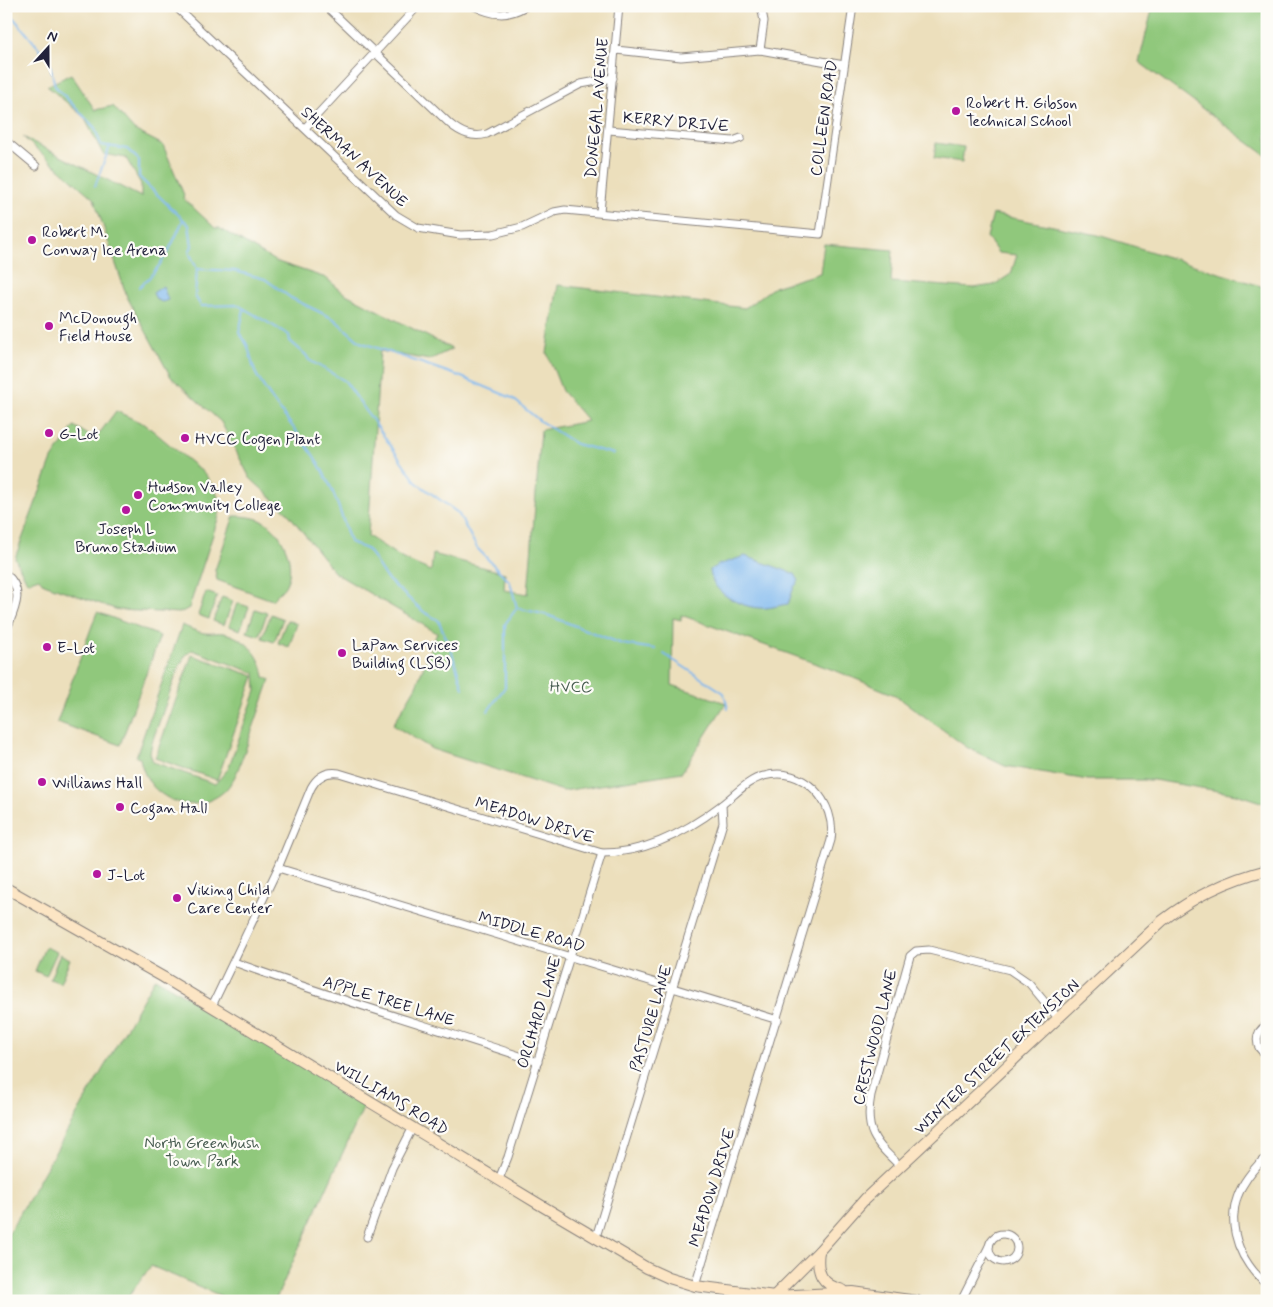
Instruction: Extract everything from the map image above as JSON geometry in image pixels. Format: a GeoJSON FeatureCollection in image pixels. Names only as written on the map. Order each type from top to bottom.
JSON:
{"type":"FeatureCollection","features":[{"type":"Feature","properties":{"kind":"main road","name":"WINTER STREET EXTENSION"},"geometry":{"type":"LineString","coordinates":[[773,1298],[819,1251],[865,1199],[1058,1018],[1179,908],[1230,881],[1267,870]]}},
{"type":"Feature","properties":{"kind":"main road","name":"WILLIAMS ROAD"},"geometry":{"type":"LineString","coordinates":[[6,888],[212,1006],[647,1268],[694,1286],[773,1298],[853,1292]]}},
{"type":"Feature","properties":{"kind":"main road"},"geometry":{"type":"LineString","coordinates":[[819,1251],[817,1269],[825,1282],[833,1288],[917,1301]]}},
{"type":"Feature","properties":{"kind":"street","name":"SHERMAN AVENUE"},"geometry":{"type":"LineString","coordinates":[[175,6],[396,215],[418,228],[460,235],[493,234],[522,227],[554,212],[565,210],[820,234]]}},
{"type":"Feature","properties":{"kind":"street"},"geometry":{"type":"LineString","coordinates":[[326,6],[450,124],[472,136],[486,134],[581,84],[612,78]]}},
{"type":"Feature","properties":{"kind":"street"},"geometry":{"type":"LineString","coordinates":[[305,128],[418,6]]}},
{"type":"Feature","properties":{"kind":"street"},"geometry":{"type":"LineString","coordinates":[[474,6],[489,14],[501,16],[526,6]]}},
{"type":"Feature","properties":{"kind":"street","name":"DONEGAL AVENUE"},"geometry":{"type":"LineString","coordinates":[[600,212],[619,6]]}},
{"type":"Feature","properties":{"kind":"street"},"geometry":{"type":"LineString","coordinates":[[760,50],[764,21],[761,6]]}},
{"type":"Feature","properties":{"kind":"street","name":"COLLEEN ROAD"},"geometry":{"type":"LineString","coordinates":[[820,234],[853,6]]}},
{"type":"Feature","properties":{"kind":"street"},"geometry":{"type":"LineString","coordinates":[[616,50],[681,57],[760,50],[844,65]]}},
{"type":"Feature","properties":{"kind":"street","name":"KERRY DRIVE"},"geometry":{"type":"LineString","coordinates":[[609,130],[733,141],[741,138]]}},
{"type":"Feature","properties":{"kind":"street"},"geometry":{"type":"LineString","coordinates":[[6,141],[36,166]]}},
{"type":"Feature","properties":{"kind":"street"},"geometry":{"type":"LineString","coordinates":[[6,574],[15,582],[18,589],[18,598],[6,631]]}},
{"type":"Feature","properties":{"kind":"street","name":"MEADOW DRIVE"},"geometry":{"type":"LineString","coordinates":[[212,1006],[278,868],[311,788],[320,777],[332,772],[602,853],[642,848],[694,825],[756,779],[765,775],[788,775],[798,778],[813,787],[826,805],[830,816],[831,840],[778,1020],[694,1286]]}},
{"type":"Feature","properties":{"kind":"street","name":"PASTURE LANE"},"geometry":{"type":"LineString","coordinates":[[596,1237],[724,823],[722,805]]}},
{"type":"Feature","properties":{"kind":"street","name":"ORCHARD LANE"},"geometry":{"type":"LineString","coordinates":[[499,1179],[508,1157],[602,853]]}},
{"type":"Feature","properties":{"kind":"street","name":"MIDDLE ROAD"},"geometry":{"type":"LineString","coordinates":[[278,868],[778,1020]]}},
{"type":"Feature","properties":{"kind":"street","name":"CRESTWOOD LANE"},"geometry":{"type":"LineString","coordinates":[[900,1166],[873,1138],[869,1128],[869,1115],[871,1095],[910,956],[916,950],[929,950],[1010,970],[1029,983],[1058,1018]]}},
{"type":"Feature","properties":{"kind":"street","name":"APPLE TREE LANE"},"geometry":{"type":"LineString","coordinates":[[234,962],[316,992],[450,1032],[538,1062]]}},
{"type":"Feature","properties":{"kind":"street"},"geometry":{"type":"LineString","coordinates":[[1267,1026],[1260,1030],[1256,1040],[1260,1050],[1267,1055]]}},
{"type":"Feature","properties":{"kind":"street"},"geometry":{"type":"LineString","coordinates":[[367,1237],[392,1168],[412,1127]]}},
{"type":"Feature","properties":{"kind":"street"},"geometry":{"type":"LineString","coordinates":[[1267,1157],[1244,1182],[1234,1207],[1234,1221],[1235,1238],[1240,1252],[1256,1276],[1267,1285]]}},
{"type":"Feature","properties":{"kind":"street"},"geometry":{"type":"LineString","coordinates":[[961,1301],[989,1246],[997,1235],[1006,1234],[1016,1243],[1016,1252],[1007,1261],[998,1261],[991,1255],[989,1246]]}},
{"type":"Feature","properties":{"kind":"green space"},"geometry":{"type":"Polygon","coordinates":[[[1153,6],[1267,6],[1267,156],[1139,62],[1153,6]]]}},
{"type":"Feature","properties":{"kind":"green space","name":"HVCC"},"geometry":{"type":"Polygon","coordinates":[[[71,74],[95,110],[113,106],[134,130],[163,145],[184,195],[183,198],[215,228],[219,228],[275,261],[326,278],[344,293],[452,349],[429,360],[380,351],[368,536],[403,559],[431,571],[433,554],[505,573],[504,590],[528,594],[541,430],[588,421],[562,391],[547,353],[558,285],[745,308],[774,287],[820,273],[824,244],[893,250],[891,282],[973,288],[994,285],[1011,274],[1017,255],[998,253],[987,237],[993,214],[1098,235],[1267,288],[1267,804],[1236,794],[1154,780],[1088,780],[1005,766],[968,748],[895,695],[839,672],[681,615],[681,620],[673,618],[672,685],[726,703],[682,772],[563,791],[432,749],[393,725],[416,686],[437,633],[335,573],[287,512],[250,478],[221,422],[171,377],[127,297],[94,199],[23,137],[141,197],[141,184],[126,158],[103,154],[84,117],[47,86],[71,74]]]}},
{"type":"Feature","properties":{"kind":"green space"},"geometry":{"type":"Polygon","coordinates":[[[936,143],[964,147],[962,162],[934,158],[936,143]]]}},
{"type":"Feature","properties":{"kind":"green space","name":"Joseph L Bruno Stadium"},"geometry":{"type":"Polygon","coordinates":[[[116,411],[146,425],[205,474],[215,489],[220,503],[219,516],[189,608],[180,613],[118,610],[44,584],[39,578],[27,582],[15,558],[52,459],[74,426],[95,439],[116,411]]]}},
{"type":"Feature","properties":{"kind":"green space"},"geometry":{"type":"Polygon","coordinates":[[[234,516],[244,516],[260,520],[273,528],[283,542],[289,559],[289,575],[284,587],[272,600],[217,580],[215,570],[234,516]]]}},
{"type":"Feature","properties":{"kind":"green space"},"geometry":{"type":"Polygon","coordinates":[[[206,592],[217,596],[209,619],[198,615],[206,592]]]}},
{"type":"Feature","properties":{"kind":"green space"},"geometry":{"type":"Polygon","coordinates":[[[222,597],[233,601],[224,625],[213,621],[222,597]]]}},
{"type":"Feature","properties":{"kind":"green space"},"geometry":{"type":"Polygon","coordinates":[[[237,603],[249,607],[240,630],[229,626],[237,603]]]}},
{"type":"Feature","properties":{"kind":"green space"},"geometry":{"type":"Polygon","coordinates":[[[255,609],[267,613],[259,636],[247,632],[255,609]]]}},
{"type":"Feature","properties":{"kind":"green space"},"geometry":{"type":"Polygon","coordinates":[[[97,612],[160,636],[120,745],[57,722],[97,612]]]}},
{"type":"Feature","properties":{"kind":"green space"},"geometry":{"type":"Polygon","coordinates":[[[271,614],[283,619],[274,642],[262,638],[271,614]]]}},
{"type":"Feature","properties":{"kind":"green space"},"geometry":{"type":"Polygon","coordinates":[[[287,620],[297,624],[289,647],[278,643],[287,620]]]}},
{"type":"Feature","properties":{"kind":"green space"},"geometry":{"type":"Polygon","coordinates":[[[182,625],[201,632],[232,635],[252,649],[263,669],[264,677],[270,680],[238,771],[220,795],[197,804],[174,801],[151,784],[144,772],[140,758],[136,757],[182,625]],[[192,650],[185,656],[179,667],[152,742],[150,753],[153,762],[215,784],[228,769],[256,691],[255,673],[192,650]]]}},
{"type":"Feature","properties":{"kind":"green space"},"geometry":{"type":"Polygon","coordinates":[[[192,655],[254,676],[217,780],[155,758],[192,655]]]}},
{"type":"Feature","properties":{"kind":"green space"},"geometry":{"type":"Polygon","coordinates":[[[45,947],[57,952],[46,976],[35,971],[45,947]]]}},
{"type":"Feature","properties":{"kind":"green space"},"geometry":{"type":"Polygon","coordinates":[[[60,954],[70,959],[60,983],[50,979],[60,954]]]}},
{"type":"Feature","properties":{"kind":"green space","name":"North Greenbush Town Park"},"geometry":{"type":"Polygon","coordinates":[[[155,978],[365,1104],[275,1301],[233,1301],[151,1266],[125,1301],[6,1301],[6,1238],[155,978]]]}},
{"type":"Feature","properties":{"kind":"water"},"geometry":{"type":"Polygon","coordinates":[[[163,286],[168,300],[162,302],[156,299],[153,293],[163,286]]]}},
{"type":"Feature","properties":{"kind":"water"},"geometry":{"type":"Polygon","coordinates":[[[745,556],[795,574],[799,581],[794,587],[788,604],[767,608],[752,607],[736,602],[715,586],[710,570],[718,565],[745,556]]]}},
{"type":"Feature","properties":{"kind":"waterway"},"geometry":{"type":"LineString","coordinates":[[6,9],[49,60],[55,86],[95,128],[101,145],[127,149],[139,160],[139,177],[189,225],[192,246],[189,252],[197,269],[195,296],[201,306],[238,305],[289,335],[290,341],[309,360],[345,381],[417,483],[458,513],[477,548],[510,582],[517,608],[547,615],[622,644],[655,649]]}},
{"type":"Feature","properties":{"kind":"waterway"},"geometry":{"type":"LineString","coordinates":[[95,186],[110,146]]}},
{"type":"Feature","properties":{"kind":"waterway"},"geometry":{"type":"LineString","coordinates":[[139,287],[160,265],[175,239],[183,220]]}},
{"type":"Feature","properties":{"kind":"waterway"},"geometry":{"type":"LineString","coordinates":[[197,269],[235,271],[265,279],[291,298],[334,319],[360,342],[459,376],[512,398],[540,421],[576,444],[614,454]]}},
{"type":"Feature","properties":{"kind":"waterway"},"geometry":{"type":"LineString","coordinates":[[244,309],[239,333],[246,343],[256,374],[321,468],[334,495],[350,542],[368,550],[386,578],[424,612],[438,620],[450,646],[463,688]]}},
{"type":"Feature","properties":{"kind":"waterway"},"geometry":{"type":"LineString","coordinates":[[488,711],[505,687],[505,624],[517,608]]}},
{"type":"Feature","properties":{"kind":"waterway"},"geometry":{"type":"LineString","coordinates":[[664,654],[724,693],[728,709]]}},
{"type":"Feature","properties":{"kind":"place","name":"Robert H. Gibson Technical School"},"geometry":{"type":"Point","coordinates":[956,111]}},
{"type":"Feature","properties":{"kind":"place","name":"Robert M. Conway Ice Arena"},"geometry":{"type":"Point","coordinates":[32,240]}},
{"type":"Feature","properties":{"kind":"place","name":"McDonough Field House"},"geometry":{"type":"Point","coordinates":[49,326]}},
{"type":"Feature","properties":{"kind":"place","name":"G-Lot"},"geometry":{"type":"Point","coordinates":[49,433]}},
{"type":"Feature","properties":{"kind":"place","name":"HVCC Cogen Plant"},"geometry":{"type":"Point","coordinates":[185,438]}},
{"type":"Feature","properties":{"kind":"place","name":"Hudson Valley Community College"},"geometry":{"type":"Point","coordinates":[138,495]}},
{"type":"Feature","properties":{"kind":"place","name":"Joseph L Bruno Stadium"},"geometry":{"type":"Point","coordinates":[126,510]}},
{"type":"Feature","properties":{"kind":"place","name":"E-Lot"},"geometry":{"type":"Point","coordinates":[47,647]}},
{"type":"Feature","properties":{"kind":"place","name":"LaPan Services Building (LSB)"},"geometry":{"type":"Point","coordinates":[342,653]}},
{"type":"Feature","properties":{"kind":"place","name":"Williams Hall"},"geometry":{"type":"Point","coordinates":[42,782]}},
{"type":"Feature","properties":{"kind":"place","name":"Cogan Hall"},"geometry":{"type":"Point","coordinates":[120,807]}},
{"type":"Feature","properties":{"kind":"place","name":"J-Lot"},"geometry":{"type":"Point","coordinates":[97,874]}},
{"type":"Feature","properties":{"kind":"place","name":"Viking Child Care Center"},"geometry":{"type":"Point","coordinates":[177,898]}}]}
